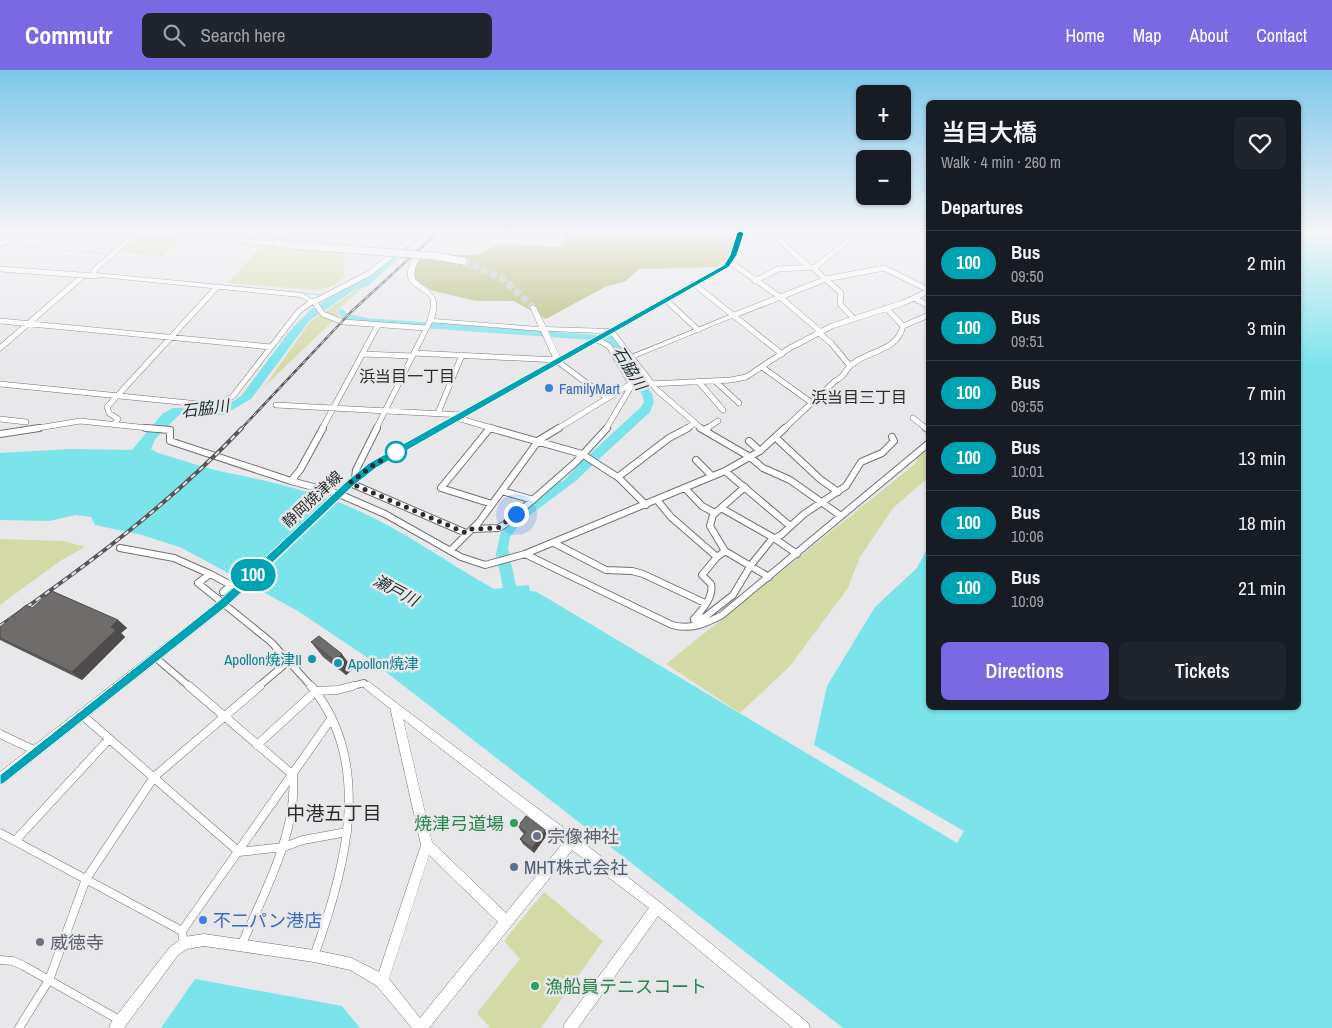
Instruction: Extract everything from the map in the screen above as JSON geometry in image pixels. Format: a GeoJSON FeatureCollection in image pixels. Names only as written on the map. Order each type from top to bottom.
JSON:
{"type":"FeatureCollection","features":[{"type":"Feature","properties":{"kind":"street"},"geometry":{"type":"LineString","coordinates":[[0,348],[81,278]]}},
{"type":"Feature","properties":{"kind":"street"},"geometry":{"type":"LineString","coordinates":[[113,278],[302,295],[316,300],[324,315],[361,324],[426,328]]}},
{"type":"Feature","properties":{"kind":"street"},"geometry":{"type":"LineString","coordinates":[[0,384],[210,405],[221,403],[233,396],[299,311],[316,300],[361,278]]}},
{"type":"Feature","properties":{"kind":"street"},"geometry":{"type":"LineString","coordinates":[[411,278],[412,280],[429,291],[434,299],[434,308],[430,321],[352,481],[466,533]]}},
{"type":"Feature","properties":{"kind":"street","name":"静岡焼津線"},"geometry":{"type":"LineString","coordinates":[[0,779],[156,658],[225,598],[352,481],[372,466],[704,278]]}},
{"type":"Feature","properties":{"kind":"street"},"geometry":{"type":"LineString","coordinates":[[751,278],[780,297],[820,332],[850,366]]}},
{"type":"Feature","properties":{"kind":"street"},"geometry":{"type":"LineString","coordinates":[[755,281],[761,278]]}},
{"type":"Feature","properties":{"kind":"street"},"geometry":{"type":"LineString","coordinates":[[632,356],[826,278],[841,293],[840,304],[853,318]]}},
{"type":"Feature","properties":{"kind":"street"},"geometry":{"type":"LineString","coordinates":[[905,278],[926,288]]}},
{"type":"Feature","properties":{"kind":"street"},"geometry":{"type":"LineString","coordinates":[[694,284],[782,354]]}},
{"type":"Feature","properties":{"kind":"street"},"geometry":{"type":"LineString","coordinates":[[114,424],[118,418],[106,409],[217,287]]}},
{"type":"Feature","properties":{"kind":"street"},"geometry":{"type":"LineString","coordinates":[[450,551],[472,529],[539,440],[608,398],[632,385],[652,382],[738,380],[820,332],[853,318],[914,298],[926,291]]}},
{"type":"Feature","properties":{"kind":"street"},"geometry":{"type":"LineString","coordinates":[[914,298],[926,304]]}},
{"type":"Feature","properties":{"kind":"street"},"geometry":{"type":"LineString","coordinates":[[666,300],[698,330]]}},
{"type":"Feature","properties":{"kind":"street"},"geometry":{"type":"LineString","coordinates":[[532,307],[557,361],[608,398]]}},
{"type":"Feature","properties":{"kind":"street"},"geometry":{"type":"LineString","coordinates":[[0,434],[80,421],[167,429],[171,432],[168,438],[170,441],[337,496],[385,514],[477,564],[495,564],[554,543],[658,500],[725,471],[760,451],[835,381],[845,376],[850,366],[884,350],[901,335],[902,326],[886,308]]}},
{"type":"Feature","properties":{"kind":"street"},"geometry":{"type":"LineString","coordinates":[[902,326],[926,317]]}},
{"type":"Feature","properties":{"kind":"street"},"geometry":{"type":"LineString","coordinates":[[0,321],[271,347]]}},
{"type":"Feature","properties":{"kind":"street"},"geometry":{"type":"LineString","coordinates":[[430,321],[544,332],[608,332],[632,356],[664,399],[694,424],[750,457],[763,468],[777,473],[841,516]]}},
{"type":"Feature","properties":{"kind":"street"},"geometry":{"type":"LineString","coordinates":[[291,481],[300,470],[378,325]]}},
{"type":"Feature","properties":{"kind":"street"},"geometry":{"type":"LineString","coordinates":[[597,339],[607,343],[618,361],[623,376],[632,385]]}},
{"type":"Feature","properties":{"kind":"street"},"geometry":{"type":"LineString","coordinates":[[363,354],[462,355],[557,361]]}},
{"type":"Feature","properties":{"kind":"street"},"geometry":{"type":"LineString","coordinates":[[438,413],[462,355]]}},
{"type":"Feature","properties":{"kind":"street"},"geometry":{"type":"LineString","coordinates":[[762,367],[812,403]]}},
{"type":"Feature","properties":{"kind":"street"},"geometry":{"type":"LineString","coordinates":[[698,381],[723,410]]}},
{"type":"Feature","properties":{"kind":"street"},"geometry":{"type":"LineString","coordinates":[[715,381],[739,403]]}},
{"type":"Feature","properties":{"kind":"street"},"geometry":{"type":"LineString","coordinates":[[472,529],[498,528],[534,500],[585,455],[608,429],[632,385]]}},
{"type":"Feature","properties":{"kind":"street"},"geometry":{"type":"LineString","coordinates":[[276,404],[438,413],[460,416],[490,427],[585,455],[618,477],[646,505]]}},
{"type":"Feature","properties":{"kind":"street"},"geometry":{"type":"LineString","coordinates":[[913,418],[926,428]]}},
{"type":"Feature","properties":{"kind":"street"},"geometry":{"type":"LineString","coordinates":[[0,419],[26,422]]}},
{"type":"Feature","properties":{"kind":"street"},"geometry":{"type":"LineString","coordinates":[[704,430],[718,421]]}},
{"type":"Feature","properties":{"kind":"street"},"geometry":{"type":"LineString","coordinates":[[618,477],[669,438],[694,424]]}},
{"type":"Feature","properties":{"kind":"street"},"geometry":{"type":"LineString","coordinates":[[490,427],[441,488],[492,504]]}},
{"type":"Feature","properties":{"kind":"street"},"geometry":{"type":"LineString","coordinates":[[775,437],[784,443],[817,478],[838,492]]}},
{"type":"Feature","properties":{"kind":"street"},"geometry":{"type":"LineString","coordinates":[[694,620],[705,617],[718,609],[733,595],[750,567],[774,538],[838,492],[854,476],[861,462],[882,453],[894,441],[892,437]]}},
{"type":"Feature","properties":{"kind":"street"},"geometry":{"type":"LineString","coordinates":[[749,441],[760,451]]}},
{"type":"Feature","properties":{"kind":"street"},"geometry":{"type":"LineString","coordinates":[[525,554],[655,618],[684,628],[708,623],[722,615],[770,577],[926,445]]}},
{"type":"Feature","properties":{"kind":"street"},"geometry":{"type":"LineString","coordinates":[[696,460],[712,476]]}},
{"type":"Feature","properties":{"kind":"street"},"geometry":{"type":"LineString","coordinates":[[725,471],[790,526]]}},
{"type":"Feature","properties":{"kind":"street"},"geometry":{"type":"LineString","coordinates":[[745,487],[715,513],[710,526],[724,551],[770,577]]}},
{"type":"Feature","properties":{"kind":"street"},"geometry":{"type":"LineString","coordinates":[[685,488],[702,506],[715,513]]}},
{"type":"Feature","properties":{"kind":"street"},"geometry":{"type":"LineString","coordinates":[[502,491],[534,500]]}},
{"type":"Feature","properties":{"kind":"street"},"geometry":{"type":"LineString","coordinates":[[658,500],[671,517],[718,557]]}},
{"type":"Feature","properties":{"kind":"street"},"geometry":{"type":"LineString","coordinates":[[721,508],[774,538],[796,554]]}},
{"type":"Feature","properties":{"kind":"street"},"geometry":{"type":"LineString","coordinates":[[554,543],[606,570],[643,574],[705,603]]}},
{"type":"Feature","properties":{"kind":"street"},"geometry":{"type":"LineString","coordinates":[[120,548],[174,558],[210,574],[232,585],[225,598]]}},
{"type":"Feature","properties":{"kind":"street"},"geometry":{"type":"LineString","coordinates":[[684,628],[702,612],[712,585],[702,575],[724,551]]}},
{"type":"Feature","properties":{"kind":"street"},"geometry":{"type":"LineString","coordinates":[[210,574],[198,584],[225,598],[290,660],[316,691],[339,732],[349,773],[347,832],[330,908],[314,956]]}},
{"type":"Feature","properties":{"kind":"street"},"geometry":{"type":"LineString","coordinates":[[156,658],[293,775],[294,786],[284,846],[241,946]]}},
{"type":"Feature","properties":{"kind":"street"},"geometry":{"type":"LineString","coordinates":[[19,1028],[49,980],[86,879],[154,777],[290,660]]}},
{"type":"Feature","properties":{"kind":"street"},"geometry":{"type":"LineString","coordinates":[[257,745],[316,691],[338,690],[364,683],[657,907],[803,1028]]}},
{"type":"Feature","properties":{"kind":"street"},"geometry":{"type":"LineString","coordinates":[[382,981],[427,845],[396,706]]}},
{"type":"Feature","properties":{"kind":"street"},"geometry":{"type":"LineString","coordinates":[[82,715],[240,852],[284,846],[303,840],[347,832]]}},
{"type":"Feature","properties":{"kind":"street"},"geometry":{"type":"LineString","coordinates":[[0,960],[13,961],[49,980],[118,1024],[183,937],[331,718]]}},
{"type":"Feature","properties":{"kind":"street"},"geometry":{"type":"LineString","coordinates":[[0,734],[36,751]]}},
{"type":"Feature","properties":{"kind":"street"},"geometry":{"type":"LineString","coordinates":[[15,841],[109,739]]}},
{"type":"Feature","properties":{"kind":"street"},"geometry":{"type":"LineString","coordinates":[[0,833],[86,879],[183,937],[314,956],[352,964],[382,981],[421,1028],[572,841]]}},
{"type":"Feature","properties":{"kind":"street"},"geometry":{"type":"LineString","coordinates":[[427,845],[506,922]]}},
{"type":"Feature","properties":{"kind":"street"},"geometry":{"type":"LineString","coordinates":[[570,1028],[657,907]]}},
{"type":"Feature","properties":{"kind":"green space"},"geometry":{"type":"Polygon","coordinates":[[[233,278],[343,278],[335,285],[317,290],[228,283],[233,278]]]}},
{"type":"Feature","properties":{"kind":"green space"},"geometry":{"type":"Polygon","coordinates":[[[630,278],[626,281],[605,287],[546,319],[514,301],[476,301],[430,290],[415,279],[630,278]]]}},
{"type":"Feature","properties":{"kind":"green space"},"geometry":{"type":"Polygon","coordinates":[[[358,289],[360,290],[336,311],[339,315],[264,387],[310,322],[358,289]]]}},
{"type":"Feature","properties":{"kind":"green space"},"geometry":{"type":"Polygon","coordinates":[[[926,449],[926,480],[893,508],[860,557],[848,588],[790,666],[740,713],[666,664],[915,464],[919,455],[926,449]]]}},
{"type":"Feature","properties":{"kind":"green space"},"geometry":{"type":"Polygon","coordinates":[[[0,539],[63,541],[85,547],[60,561],[0,605],[0,539]]]}},
{"type":"Feature","properties":{"kind":"green space","name":"漁船員テニスコート"},"geometry":{"type":"Polygon","coordinates":[[[544,892],[603,941],[541,1028],[490,1028],[477,1013],[520,959],[504,941],[544,892]]]}},
{"type":"Feature","properties":{"kind":"water","name":"瀬戸川"},"geometry":{"type":"Polygon","coordinates":[[[365,278],[377,278],[368,286],[354,290],[309,321],[251,399],[223,415],[179,415],[155,439],[151,449],[158,453],[215,470],[293,488],[343,504],[411,538],[494,589],[503,588],[496,554],[501,532],[560,481],[562,482],[586,458],[594,463],[577,480],[522,521],[510,537],[508,548],[516,586],[529,585],[530,591],[537,592],[957,843],[964,831],[814,745],[827,686],[875,607],[917,568],[926,551],[926,710],[1301,710],[1301,278],[1332,278],[1332,1028],[843,1028],[368,658],[298,611],[182,548],[142,535],[95,525],[91,517],[76,515],[49,521],[0,520],[0,453],[70,449],[132,450],[162,414],[173,408],[210,408],[229,404],[242,395],[289,332],[310,310],[337,293],[365,278]]]}},
{"type":"Feature","properties":{"kind":"water"},"geometry":{"type":"Polygon","coordinates":[[[195,979],[342,1006],[360,1028],[161,1028],[195,979]]]}},
{"type":"Feature","properties":{"kind":"pier"},"geometry":{"type":"Polygon","coordinates":[[[328,498],[339,501],[248,588],[238,583],[328,498]]]}},
{"type":"Feature","properties":{"kind":"building"},"geometry":{"type":"Polygon","coordinates":[[[52,591],[118,620],[111,627],[116,630],[72,672],[0,638],[0,627],[26,605],[32,608],[52,591]]]}},
{"type":"Feature","properties":{"kind":"building"},"geometry":{"type":"Polygon","coordinates":[[[319,636],[342,654],[335,661],[311,642],[319,636]]]}},
{"type":"Feature","properties":{"kind":"building","name":"宗像神社"},"geometry":{"type":"Polygon","coordinates":[[[526,816],[545,830],[532,848],[520,839],[526,832],[518,826],[526,816]]]}},
{"type":"Feature","properties":{"kind":"waterway"},"geometry":{"type":"LineString","coordinates":[[183,281],[322,295]]}},
{"type":"Feature","properties":{"kind":"waterway"},"geometry":{"type":"LineString","coordinates":[[334,303],[342,312]]}},
{"type":"Feature","properties":{"kind":"waterway","name":"石脇川"},"geometry":{"type":"LineString","coordinates":[[342,312],[346,316],[366,321],[609,338],[616,343],[628,367],[647,394],[649,402],[646,409],[581,469]]}},
{"type":"Feature","properties":{"kind":"tunnel"},"geometry":{"type":"LineString","coordinates":[[501,278],[533,307]]}},
{"type":"Feature","properties":{"kind":"railway"},"geometry":{"type":"LineString","coordinates":[[241,429],[351,312],[388,278]]}},
{"type":"Feature","properties":{"kind":"railway"},"geometry":{"type":"LineString","coordinates":[[0,626],[126,533],[186,483],[241,429]]}},
{"type":"Feature","properties":{"kind":"bus line","name":"100"},"geometry":{"type":"LineString","coordinates":[[0,779],[224,603],[350,483],[372,466],[705,278]]}},
{"type":"Feature","properties":{"kind":"place","name":"FamilyMart"},"geometry":{"type":"Point","coordinates":[549,388]}},
{"type":"Feature","properties":{"kind":"place","name":"Apollon焼津II"},"geometry":{"type":"Point","coordinates":[312,659]}},
{"type":"Feature","properties":{"kind":"place","name":"Apollon焼津"},"geometry":{"type":"Point","coordinates":[338,663]}},
{"type":"Feature","properties":{"kind":"place","name":"焼津弓道場"},"geometry":{"type":"Point","coordinates":[514,823]}},
{"type":"Feature","properties":{"kind":"place","name":"宗像神社"},"geometry":{"type":"Point","coordinates":[537,836]}},
{"type":"Feature","properties":{"kind":"place","name":"MHT株式会社"},"geometry":{"type":"Point","coordinates":[514,867]}},
{"type":"Feature","properties":{"kind":"place","name":"不二パン港店"},"geometry":{"type":"Point","coordinates":[203,920]}},
{"type":"Feature","properties":{"kind":"place","name":"威徳寺"},"geometry":{"type":"Point","coordinates":[40,942]}},
{"type":"Feature","properties":{"kind":"place","name":"漁船員テニスコート"},"geometry":{"type":"Point","coordinates":[535,986]}},
{"type":"Feature","properties":{"kind":"district","name":"浜当目一丁目"},"geometry":{"type":"Point","coordinates":[407,376]}},
{"type":"Feature","properties":{"kind":"district","name":"浜当目三丁目"},"geometry":{"type":"Point","coordinates":[859,397]}},
{"type":"Feature","properties":{"kind":"district","name":"中港五丁目"},"geometry":{"type":"Point","coordinates":[334,813]}},
{"type":"Feature","properties":{"kind":"route"},"geometry":{"type":"LineString","coordinates":[[396,452],[372,466],[350,483],[466,533],[472,529],[498,528],[516,514]]}}]}
